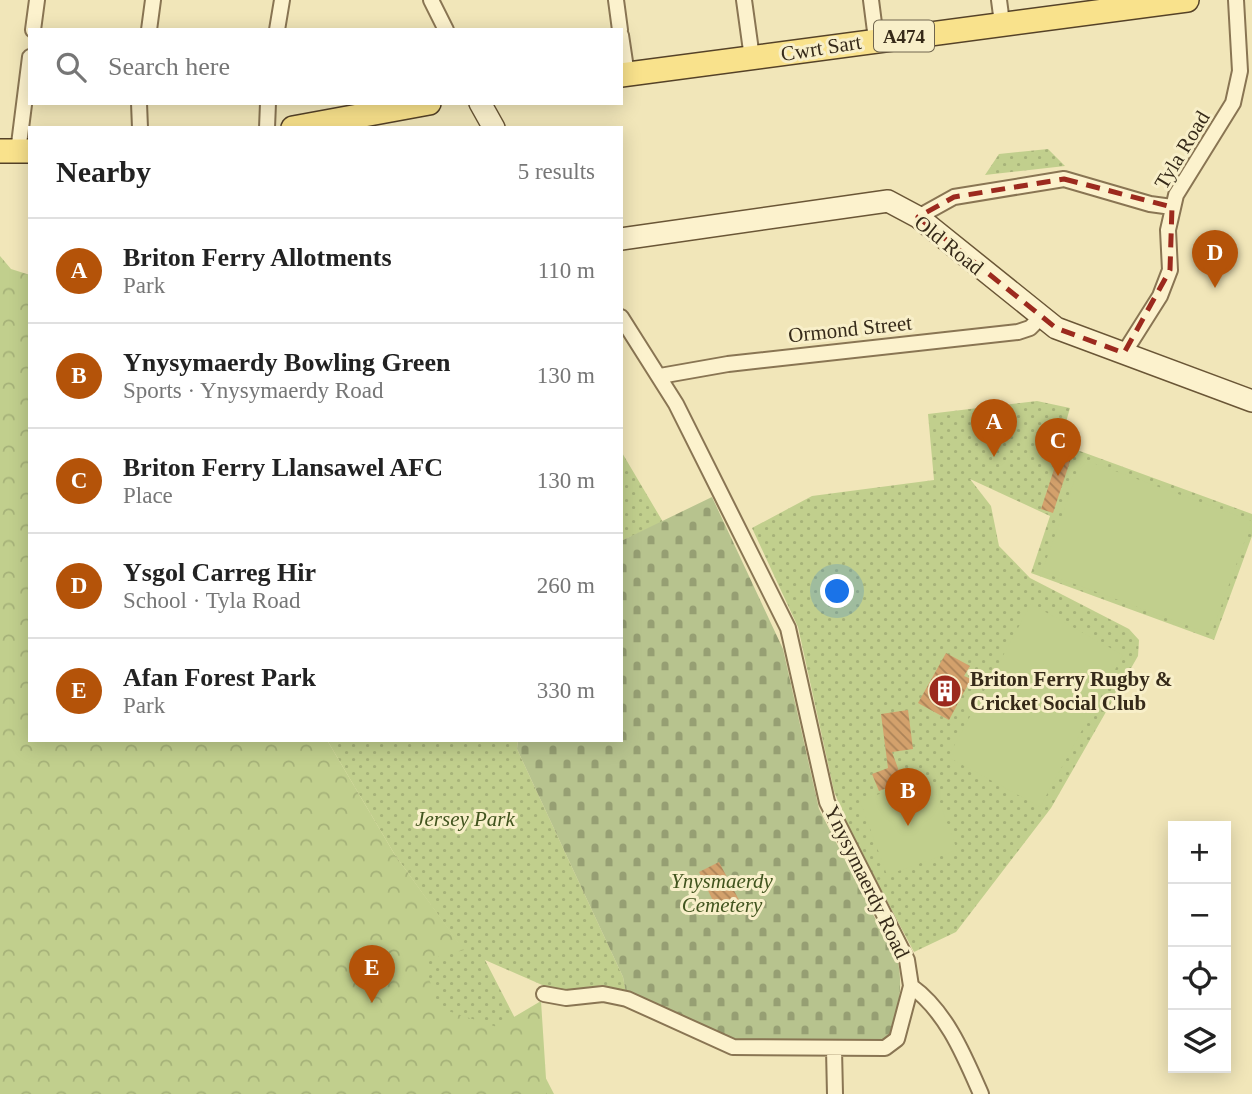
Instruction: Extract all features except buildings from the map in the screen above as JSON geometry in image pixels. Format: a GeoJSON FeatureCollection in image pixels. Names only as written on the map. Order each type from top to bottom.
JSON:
{"type":"FeatureCollection","features":[{"type":"Feature","properties":{"kind":"main road","name":"Cwrt Sart"},"geometry":{"type":"LineString","coordinates":[[624,75],[876,39],[1187,0]]}},
{"type":"Feature","properties":{"kind":"main road"},"geometry":{"type":"LineString","coordinates":[[304,126],[418,105]]}},
{"type":"Feature","properties":{"kind":"street"},"geometry":{"type":"LineString","coordinates":[[33,28],[37,0]]}},
{"type":"Feature","properties":{"kind":"street"},"geometry":{"type":"LineString","coordinates":[[149,28],[153,0]]}},
{"type":"Feature","properties":{"kind":"street"},"geometry":{"type":"LineString","coordinates":[[277,28],[282,0]]}},
{"type":"Feature","properties":{"kind":"street"},"geometry":{"type":"LineString","coordinates":[[431,0],[445,28]]}},
{"type":"Feature","properties":{"kind":"street"},"geometry":{"type":"LineString","coordinates":[[616,0],[621,28]]}},
{"type":"Feature","properties":{"kind":"street"},"geometry":{"type":"LineString","coordinates":[[744,0],[752,58]]}},
{"type":"Feature","properties":{"kind":"street"},"geometry":{"type":"LineString","coordinates":[[871,0],[876,39]]}},
{"type":"Feature","properties":{"kind":"street"},"geometry":{"type":"LineString","coordinates":[[999,0],[1002,23]]}},
{"type":"Feature","properties":{"kind":"street","name":"Tyla Road"},"geometry":{"type":"LineString","coordinates":[[1124,353],[1160,296],[1170,270],[1168,230],[1175,195],[1233,103],[1240,71],[1236,0]]}},
{"type":"Feature","properties":{"kind":"street"},"geometry":{"type":"LineString","coordinates":[[16,151],[28,70]]}},
{"type":"Feature","properties":{"kind":"street"},"geometry":{"type":"LineString","coordinates":[[139,105],[140,126]]}},
{"type":"Feature","properties":{"kind":"street"},"geometry":{"type":"LineString","coordinates":[[267,126],[268,105]]}},
{"type":"Feature","properties":{"kind":"street"},"geometry":{"type":"LineString","coordinates":[[481,105],[493,126]]}},
{"type":"Feature","properties":{"kind":"street"},"geometry":{"type":"LineString","coordinates":[[918,217],[954,197],[1064,179],[1150,204],[1172,206]]}},
{"type":"Feature","properties":{"kind":"street","name":"Old Road"},"geometry":{"type":"LineString","coordinates":[[623,239],[888,201],[918,217],[1040,318],[1056,328],[1252,401]]}},
{"type":"Feature","properties":{"kind":"street","name":"Ormond Street"},"geometry":{"type":"LineString","coordinates":[[660,376],[728,364],[1018,332],[1030,328],[1040,318]]}},
{"type":"Feature","properties":{"kind":"street","name":"Ynysymaerdy Road"},"geometry":{"type":"LineString","coordinates":[[544,994],[566,999],[603,994],[627,999],[733,1047],[885,1048],[892,1044],[902,1023],[911,986],[907,960],[827,802],[788,628],[660,376],[623,320]]}},
{"type":"Feature","properties":{"kind":"street"},"geometry":{"type":"LineString","coordinates":[[911,986],[931,1001],[966,1060],[981,1094]]}},
{"type":"Feature","properties":{"kind":"street"},"geometry":{"type":"LineString","coordinates":[[834,1049],[835,1094]]}},
{"type":"Feature","properties":{"kind":"highlighted area"},"geometry":{"type":"Polygon","coordinates":[[[1064,179],[1172,207],[1170,270],[1124,353],[1056,328],[918,217],[954,197],[1064,179]]]}},
{"type":"Feature","properties":{"kind":"green space"},"geometry":{"type":"Polygon","coordinates":[[[1048,149],[1065,166],[985,175],[999,154],[1048,149]]]}},
{"type":"Feature","properties":{"kind":"green space"},"geometry":{"type":"Polygon","coordinates":[[[0,256],[11,269],[28,274],[28,742],[328,742],[395,855],[464,950],[423,961],[439,1008],[497,1027],[541,1001],[547,1094],[0,1094],[0,256]]]}},
{"type":"Feature","properties":{"kind":"green space"},"geometry":{"type":"Polygon","coordinates":[[[1037,401],[1070,408],[1062,436],[1079,442],[1077,450],[1252,514],[1252,536],[1214,640],[1031,573],[1050,516],[970,479],[991,506],[999,546],[1030,578],[1129,629],[1139,640],[1138,656],[1051,808],[956,932],[914,952],[848,827],[834,791],[798,627],[752,528],[812,496],[934,480],[928,414],[1037,401]]]}},
{"type":"Feature","properties":{"kind":"green space"},"geometry":{"type":"Polygon","coordinates":[[[623,454],[663,522],[623,540],[623,454]]]}},
{"type":"Feature","properties":{"kind":"green space"},"geometry":{"type":"Polygon","coordinates":[[[1082,459],[1252,521],[1211,634],[1042,572],[1082,459]]]}},
{"type":"Feature","properties":{"kind":"green space","name":"Ynysmaerdy Cemetery"},"geometry":{"type":"Polygon","coordinates":[[[712,497],[783,649],[819,809],[898,963],[899,1002],[887,1039],[740,1041],[626,993],[623,977],[517,749],[518,742],[623,742],[623,540],[712,497]]]}},
{"type":"Feature","properties":{"kind":"green space"},"geometry":{"type":"Polygon","coordinates":[[[1031,604],[1123,655],[1040,807],[948,757],[1031,604]]]}},
{"type":"Feature","properties":{"kind":"green space","name":"Jersey Park"},"geometry":{"type":"Polygon","coordinates":[[[328,742],[518,742],[517,749],[623,977],[626,993],[602,985],[565,995],[485,960],[554,1094],[0,1094],[0,1064],[459,944],[395,855],[328,742]]]}},
{"type":"Feature","properties":{"kind":"green space"},"geometry":{"type":"Polygon","coordinates":[[[930,776],[957,850],[887,875],[860,801],[930,776]]]}},
{"type":"Feature","properties":{"kind":"place","name":"Ysgol Carreg Hir"},"geometry":{"type":"Point","coordinates":[1215,288]}},
{"type":"Feature","properties":{"kind":"place","name":"Briton Ferry Allotments"},"geometry":{"type":"Point","coordinates":[994,457]}},
{"type":"Feature","properties":{"kind":"place","name":"Briton Ferry Llansawel AFC"},"geometry":{"type":"Point","coordinates":[1058,476]}},
{"type":"Feature","properties":{"kind":"place","name":"Briton Ferry Rugby & Cricket Social Club"},"geometry":{"type":"Point","coordinates":[945,691]}},
{"type":"Feature","properties":{"kind":"place","name":"Ynysymaerdy Bowling Green"},"geometry":{"type":"Point","coordinates":[908,826]}},
{"type":"Feature","properties":{"kind":"place","name":"Afan Forest Park"},"geometry":{"type":"Point","coordinates":[372,1003]}}]}
